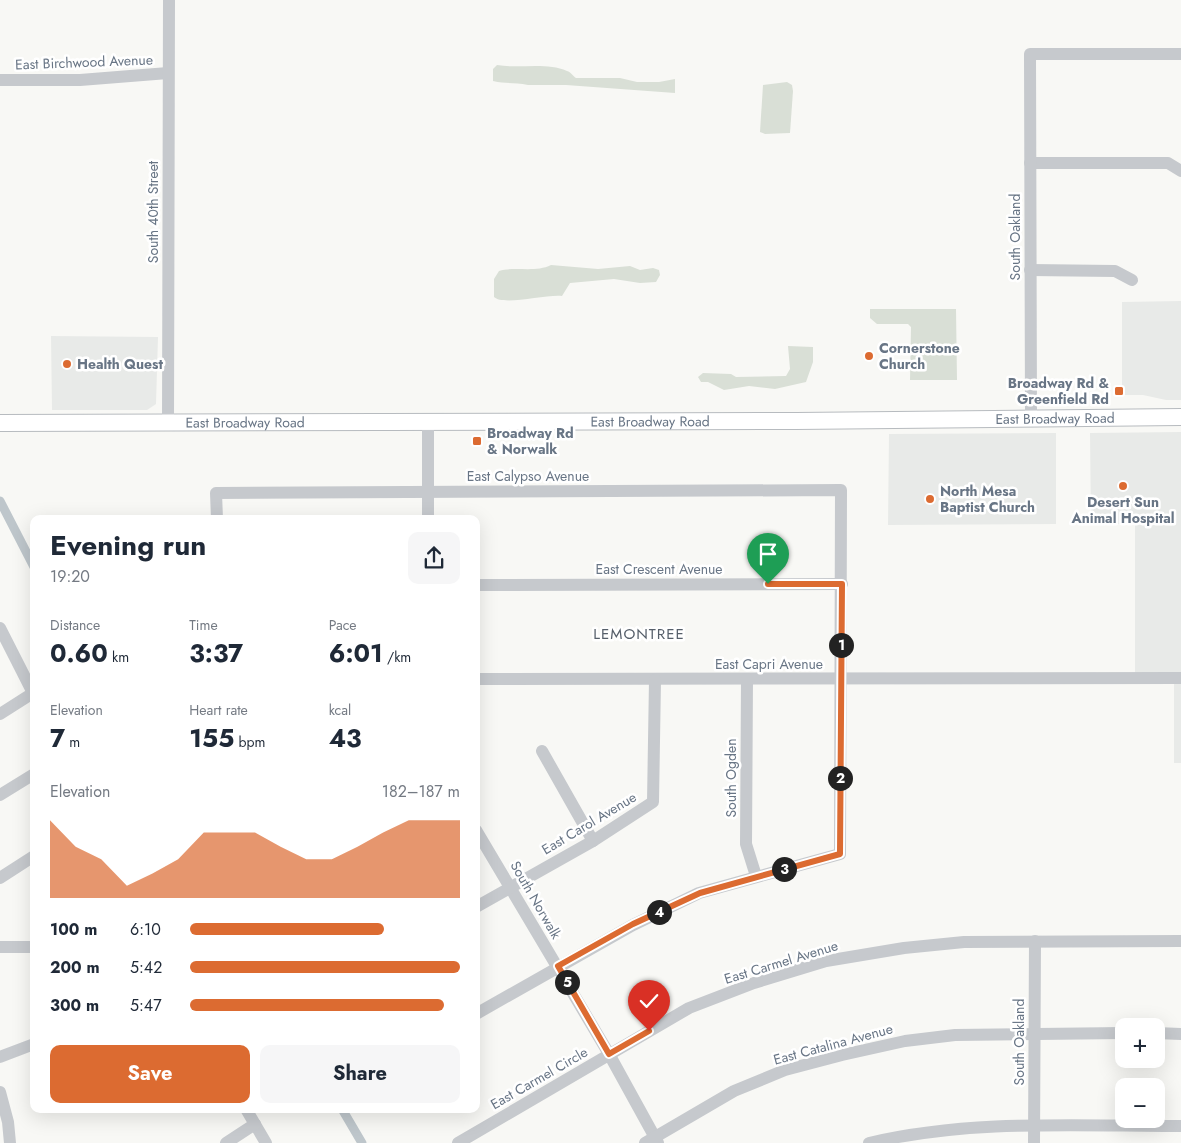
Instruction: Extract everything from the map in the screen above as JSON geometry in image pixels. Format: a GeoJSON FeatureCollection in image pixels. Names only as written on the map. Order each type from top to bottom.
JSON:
{"type":"FeatureCollection","features":[{"type":"Feature","properties":{"kind":"main road","name":"East Broadway Road"},"geometry":{"type":"LineString","coordinates":[[0,423],[168,424],[1181,417]]}},
{"type":"Feature","properties":{"kind":"street","name":"South 40th Street"},"geometry":{"type":"LineString","coordinates":[[168,424],[169,0]]}},
{"type":"Feature","properties":{"kind":"street","name":"South Oakland"},"geometry":{"type":"LineString","coordinates":[[1031,419],[1030,54],[1181,54]]}},
{"type":"Feature","properties":{"kind":"street","name":"East Birchwood Avenue"},"geometry":{"type":"LineString","coordinates":[[0,80],[80,80],[168,73]]}},
{"type":"Feature","properties":{"kind":"street"},"geometry":{"type":"LineString","coordinates":[[1030,163],[1168,163],[1181,171]]}},
{"type":"Feature","properties":{"kind":"street"},"geometry":{"type":"LineString","coordinates":[[1030,270],[1115,271],[1132,280]]}},
{"type":"Feature","properties":{"kind":"street"},"geometry":{"type":"LineString","coordinates":[[428,422],[428,515]]}},
{"type":"Feature","properties":{"kind":"street","name":"East Calypso Avenue"},"geometry":{"type":"LineString","coordinates":[[216,515],[216,493],[841,490],[842,584]]}},
{"type":"Feature","properties":{"kind":"street"},"geometry":{"type":"LineString","coordinates":[[480,1012],[633,924],[700,893],[840,854],[842,584]]}},
{"type":"Feature","properties":{"kind":"street","name":"East Crescent Avenue"},"geometry":{"type":"LineString","coordinates":[[480,585],[842,584]]}},
{"type":"Feature","properties":{"kind":"street"},"geometry":{"type":"LineString","coordinates":[[1,633],[30,688]]}},
{"type":"Feature","properties":{"kind":"street","name":"East Capri Avenue"},"geometry":{"type":"LineString","coordinates":[[480,679],[1181,678]]}},
{"type":"Feature","properties":{"kind":"street","name":"South Ogden"},"geometry":{"type":"LineString","coordinates":[[747,679],[746,844],[756,876]]}},
{"type":"Feature","properties":{"kind":"street","name":"East Carol Avenue"},"geometry":{"type":"LineString","coordinates":[[480,904],[593,841],[653,802],[655,680]]}},
{"type":"Feature","properties":{"kind":"street"},"geometry":{"type":"LineString","coordinates":[[0,714],[30,696]]}},
{"type":"Feature","properties":{"kind":"street"},"geometry":{"type":"LineString","coordinates":[[542,751],[593,841]]}},
{"type":"Feature","properties":{"kind":"street"},"geometry":{"type":"LineString","coordinates":[[0,796],[30,777]]}},
{"type":"Feature","properties":{"kind":"street","name":"South Norwalk"},"geometry":{"type":"LineString","coordinates":[[480,836],[609,1054],[652,1141]]}},
{"type":"Feature","properties":{"kind":"street"},"geometry":{"type":"LineString","coordinates":[[0,878],[30,859]]}},
{"type":"Feature","properties":{"kind":"street","name":"South Oakland"},"geometry":{"type":"LineString","coordinates":[[1034,1143],[1036,941]]}},
{"type":"Feature","properties":{"kind":"street"},"geometry":{"type":"LineString","coordinates":[[1036,941],[1181,941]]}},
{"type":"Feature","properties":{"kind":"street","name":"East Carmel Avenue"},"geometry":{"type":"LineString","coordinates":[[609,1054],[689,1008],[754,983],[826,961],[938,945],[1036,941]]}},
{"type":"Feature","properties":{"kind":"street"},"geometry":{"type":"LineString","coordinates":[[0,947],[30,947]]}},
{"type":"Feature","properties":{"kind":"street","name":"East Catalina Avenue"},"geometry":{"type":"LineString","coordinates":[[652,1141],[734,1091],[785,1070],[842,1055],[905,1041],[947,1036],[1115,1033]]}},
{"type":"Feature","properties":{"kind":"street"},"geometry":{"type":"LineString","coordinates":[[1165,1034],[1181,1034]]}},
{"type":"Feature","properties":{"kind":"street"},"geometry":{"type":"LineString","coordinates":[[0,1057],[30,1046]]}},
{"type":"Feature","properties":{"kind":"street","name":"East Carmel Circle"},"geometry":{"type":"LineString","coordinates":[[458,1143],[609,1054]]}},
{"type":"Feature","properties":{"kind":"street"},"geometry":{"type":"LineString","coordinates":[[0,1092],[8,1122],[10,1143]]}},
{"type":"Feature","properties":{"kind":"street"},"geometry":{"type":"LineString","coordinates":[[248,1113],[266,1143]]}},
{"type":"Feature","properties":{"kind":"street"},"geometry":{"type":"LineString","coordinates":[[226,1143],[255,1124]]}},
{"type":"Feature","properties":{"kind":"street"},"geometry":{"type":"LineString","coordinates":[[869,1143],[910,1133],[947,1129],[1034,1126],[1181,1126]]}},
{"type":"Feature","properties":{"kind":"shaded area"},"geometry":{"type":"Polygon","coordinates":[[[497,65],[559,68],[576,78],[620,78],[637,82],[659,82],[675,79],[675,93],[498,82],[493,81],[493,69],[497,65]]]}},
{"type":"Feature","properties":{"kind":"shaded area"},"geometry":{"type":"Polygon","coordinates":[[[787,82],[792,85],[793,91],[790,133],[765,134],[760,132],[763,85],[787,82]]]}},
{"type":"Feature","properties":{"kind":"shaded area"},"geometry":{"type":"Polygon","coordinates":[[[551,265],[598,269],[630,266],[640,270],[653,268],[659,270],[660,275],[656,282],[640,283],[614,279],[570,283],[562,296],[516,300],[494,297],[494,279],[499,271],[538,269],[551,265]]]}},
{"type":"Feature","properties":{"kind":"shaded area"},"geometry":{"type":"Polygon","coordinates":[[[1181,301],[1181,400],[1166,400],[1143,395],[1122,395],[1122,302],[1181,301]]]}},
{"type":"Feature","properties":{"kind":"shaded area"},"geometry":{"type":"Polygon","coordinates":[[[870,309],[956,309],[957,380],[910,380],[911,327],[908,324],[877,324],[870,318],[870,309]]]}},
{"type":"Feature","properties":{"kind":"shaded area"},"geometry":{"type":"Polygon","coordinates":[[[51,336],[158,337],[156,404],[147,410],[52,410],[51,336]]]}},
{"type":"Feature","properties":{"kind":"shaded area"},"geometry":{"type":"Polygon","coordinates":[[[788,346],[813,347],[813,362],[806,382],[775,389],[749,386],[724,390],[708,382],[701,382],[698,377],[703,373],[731,374],[736,377],[786,376],[790,369],[788,346]]]}},
{"type":"Feature","properties":{"kind":"shaded area"},"geometry":{"type":"Polygon","coordinates":[[[1181,432],[1181,763],[1174,763],[1174,679],[1135,679],[1135,524],[1091,524],[1090,433],[1181,432]]]}},
{"type":"Feature","properties":{"kind":"shaded area"},"geometry":{"type":"Polygon","coordinates":[[[1056,433],[1056,524],[888,525],[889,434],[1056,433]]]}},
{"type":"Feature","properties":{"kind":"waterway"},"geometry":{"type":"LineString","coordinates":[[0,501],[30,559]]}},
{"type":"Feature","properties":{"kind":"waterway"},"geometry":{"type":"LineString","coordinates":[[344,1113],[362,1143]]}},
{"type":"Feature","properties":{"kind":"place","name":"Cornerstone Church"},"geometry":{"type":"Point","coordinates":[869,356]}},
{"type":"Feature","properties":{"kind":"place","name":"Health Quest"},"geometry":{"type":"Point","coordinates":[67,364]}},
{"type":"Feature","properties":{"kind":"place","name":"Broadway Rd & Greenfield Rd"},"geometry":{"type":"Point","coordinates":[1119,391]}},
{"type":"Feature","properties":{"kind":"place","name":"Broadway Rd & Norwalk"},"geometry":{"type":"Point","coordinates":[477,441]}},
{"type":"Feature","properties":{"kind":"place","name":"Desert Sun Animal Hospital"},"geometry":{"type":"Point","coordinates":[1123,486]}},
{"type":"Feature","properties":{"kind":"place","name":"North Mesa Baptist Church"},"geometry":{"type":"Point","coordinates":[930,499]}},
{"type":"Feature","properties":{"kind":"district","name":"LEMONTREE"},"geometry":{"type":"Point","coordinates":[639,634]}},
{"type":"Feature","properties":{"kind":"route"},"geometry":{"type":"LineString","coordinates":[[649,1031],[609,1054],[558,966],[633,924],[700,893],[840,854],[842,584],[768,584]]}}]}
